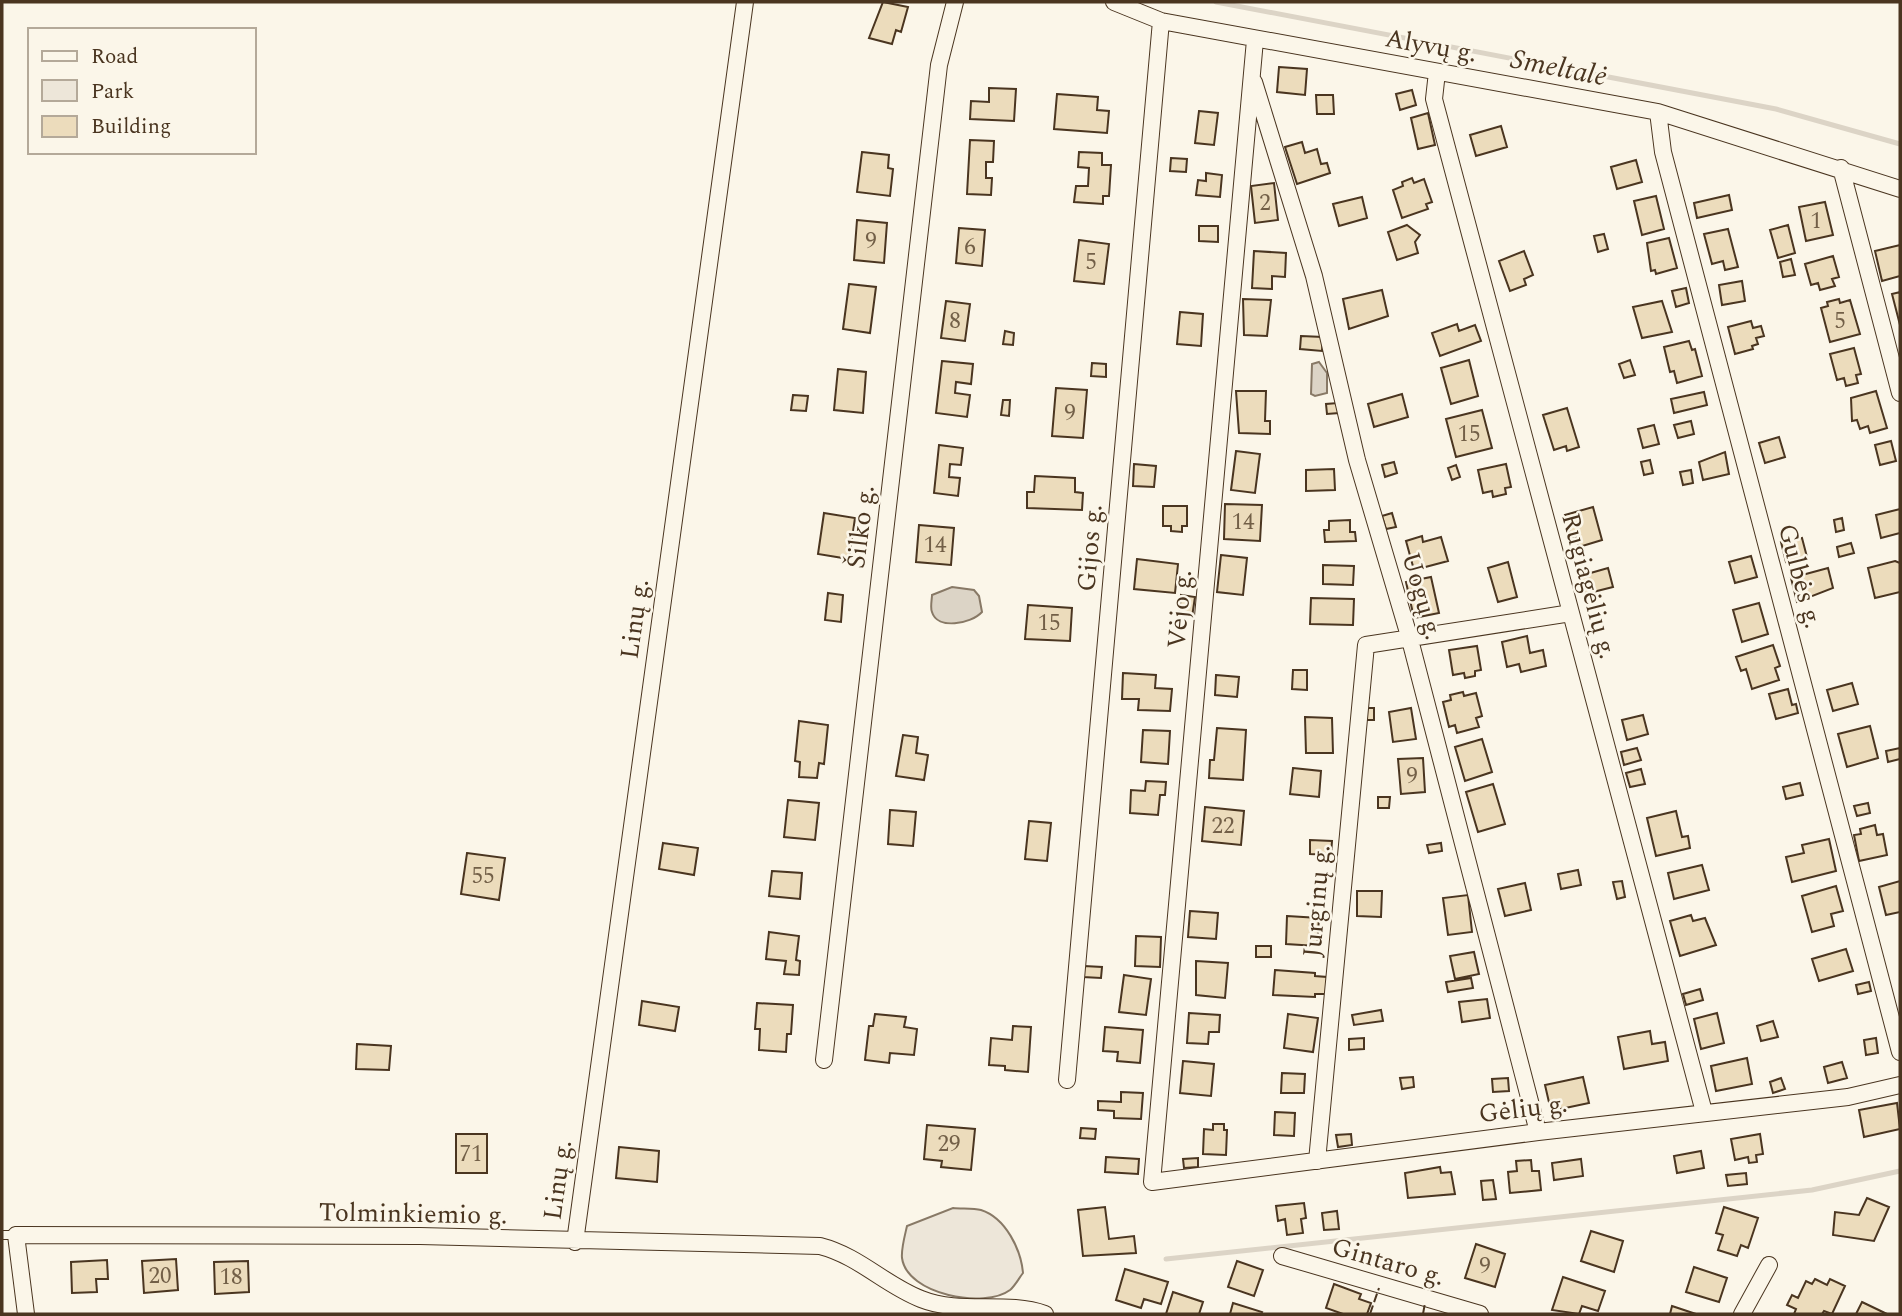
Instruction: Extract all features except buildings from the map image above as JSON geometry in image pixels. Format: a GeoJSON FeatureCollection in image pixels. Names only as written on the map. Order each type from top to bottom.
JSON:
{"type":"FeatureCollection","features":[{"type":"Feature","properties":{"kind":"street","name":"Linų g."},"geometry":{"type":"LineString","coordinates":[[575,1242],[745,2]]}},
{"type":"Feature","properties":{"kind":"street","name":"Šilko g."},"geometry":{"type":"LineString","coordinates":[[824,1059],[939,65],[955,2]]}},
{"type":"Feature","properties":{"kind":"street","name":"Alyvų g."},"geometry":{"type":"LineString","coordinates":[[1114,2],[1161,21],[1658,112],[1841,167],[1900,189]]}},
{"type":"Feature","properties":{"kind":"street","name":"Gijos g."},"geometry":{"type":"LineString","coordinates":[[1067,1080],[1161,21]]}},
{"type":"Feature","properties":{"kind":"street","name":"Vėjo g."},"geometry":{"type":"LineString","coordinates":[[1153,1182],[1255,40]]}},
{"type":"Feature","properties":{"kind":"street","name":"Rugiagėlių g."},"geometry":{"type":"LineString","coordinates":[[1437,72],[1434,99],[1704,1112]]}},
{"type":"Feature","properties":{"kind":"street","name":"Uogų g."},"geometry":{"type":"LineString","coordinates":[[1252,76],[1314,276],[1357,460],[1409,636],[1538,1132]]}},
{"type":"Feature","properties":{"kind":"street","name":"Gulbės g."},"geometry":{"type":"LineString","coordinates":[[1658,112],[1663,152],[1900,1052]]}},
{"type":"Feature","properties":{"kind":"street"},"geometry":{"type":"LineString","coordinates":[[1841,167],[1900,393]]}},
{"type":"Feature","properties":{"kind":"street"},"geometry":{"type":"LineString","coordinates":[[1409,636],[1571,613]]}},
{"type":"Feature","properties":{"kind":"street","name":"Jurginų g."},"geometry":{"type":"LineString","coordinates":[[1317,1161],[1366,645],[1409,636]]}},
{"type":"Feature","properties":{"kind":"street","name":"Gėlių g."},"geometry":{"type":"LineString","coordinates":[[1153,1182],[1538,1132],[1848,1097],[1900,1085]]}},
{"type":"Feature","properties":{"kind":"street","name":"Tolminkiemio g."},"geometry":{"type":"LineString","coordinates":[[9,1235],[419,1237],[820,1246],[844,1252],[920,1299],[946,1306],[1010,1309],[1045,1314]]}},
{"type":"Feature","properties":{"kind":"street"},"geometry":{"type":"LineString","coordinates":[[9,1235],[26,1314]]}},
{"type":"Feature","properties":{"kind":"street","name":"Gintaro g."},"geometry":{"type":"LineString","coordinates":[[1282,1256],[1480,1314]]}},
{"type":"Feature","properties":{"kind":"street"},"geometry":{"type":"LineString","coordinates":[[1742,1314],[1769,1265]]}},
{"type":"Feature","properties":{"kind":"green space"},"geometry":{"type":"Polygon","coordinates":[[[953,1208],[981,1210],[1005,1227],[1019,1255],[1023,1273],[1010,1290],[998,1296],[983,1298],[948,1295],[917,1281],[907,1271],[902,1254],[907,1226],[953,1208]]]}},
{"type":"Feature","properties":{"kind":"shaded area"},"geometry":{"type":"Polygon","coordinates":[[[1319,362],[1327,373],[1327,393],[1315,396],[1311,394],[1312,364],[1319,362]]]}},
{"type":"Feature","properties":{"kind":"shaded area"},"geometry":{"type":"Polygon","coordinates":[[[952,587],[974,590],[979,596],[982,612],[963,622],[947,623],[935,618],[931,610],[932,595],[952,587]]]}},
{"type":"Feature","properties":{"kind":"waterway","name":"Smeltalė"},"geometry":{"type":"LineString","coordinates":[[1216,2],[1776,109],[1900,144]]}},
{"type":"Feature","properties":{"kind":"waterway"},"geometry":{"type":"LineString","coordinates":[[1166,1259],[1812,1190],[1900,1171]]}},
{"type":"Feature","properties":{"kind":"fence"},"geometry":{"type":"LineString","coordinates":[[1370,1314],[1379,1288]]}},
{"type":"Feature","properties":{"kind":"fence"},"geometry":{"type":"LineString","coordinates":[[1423,1314],[1425,1303]]}}]}
